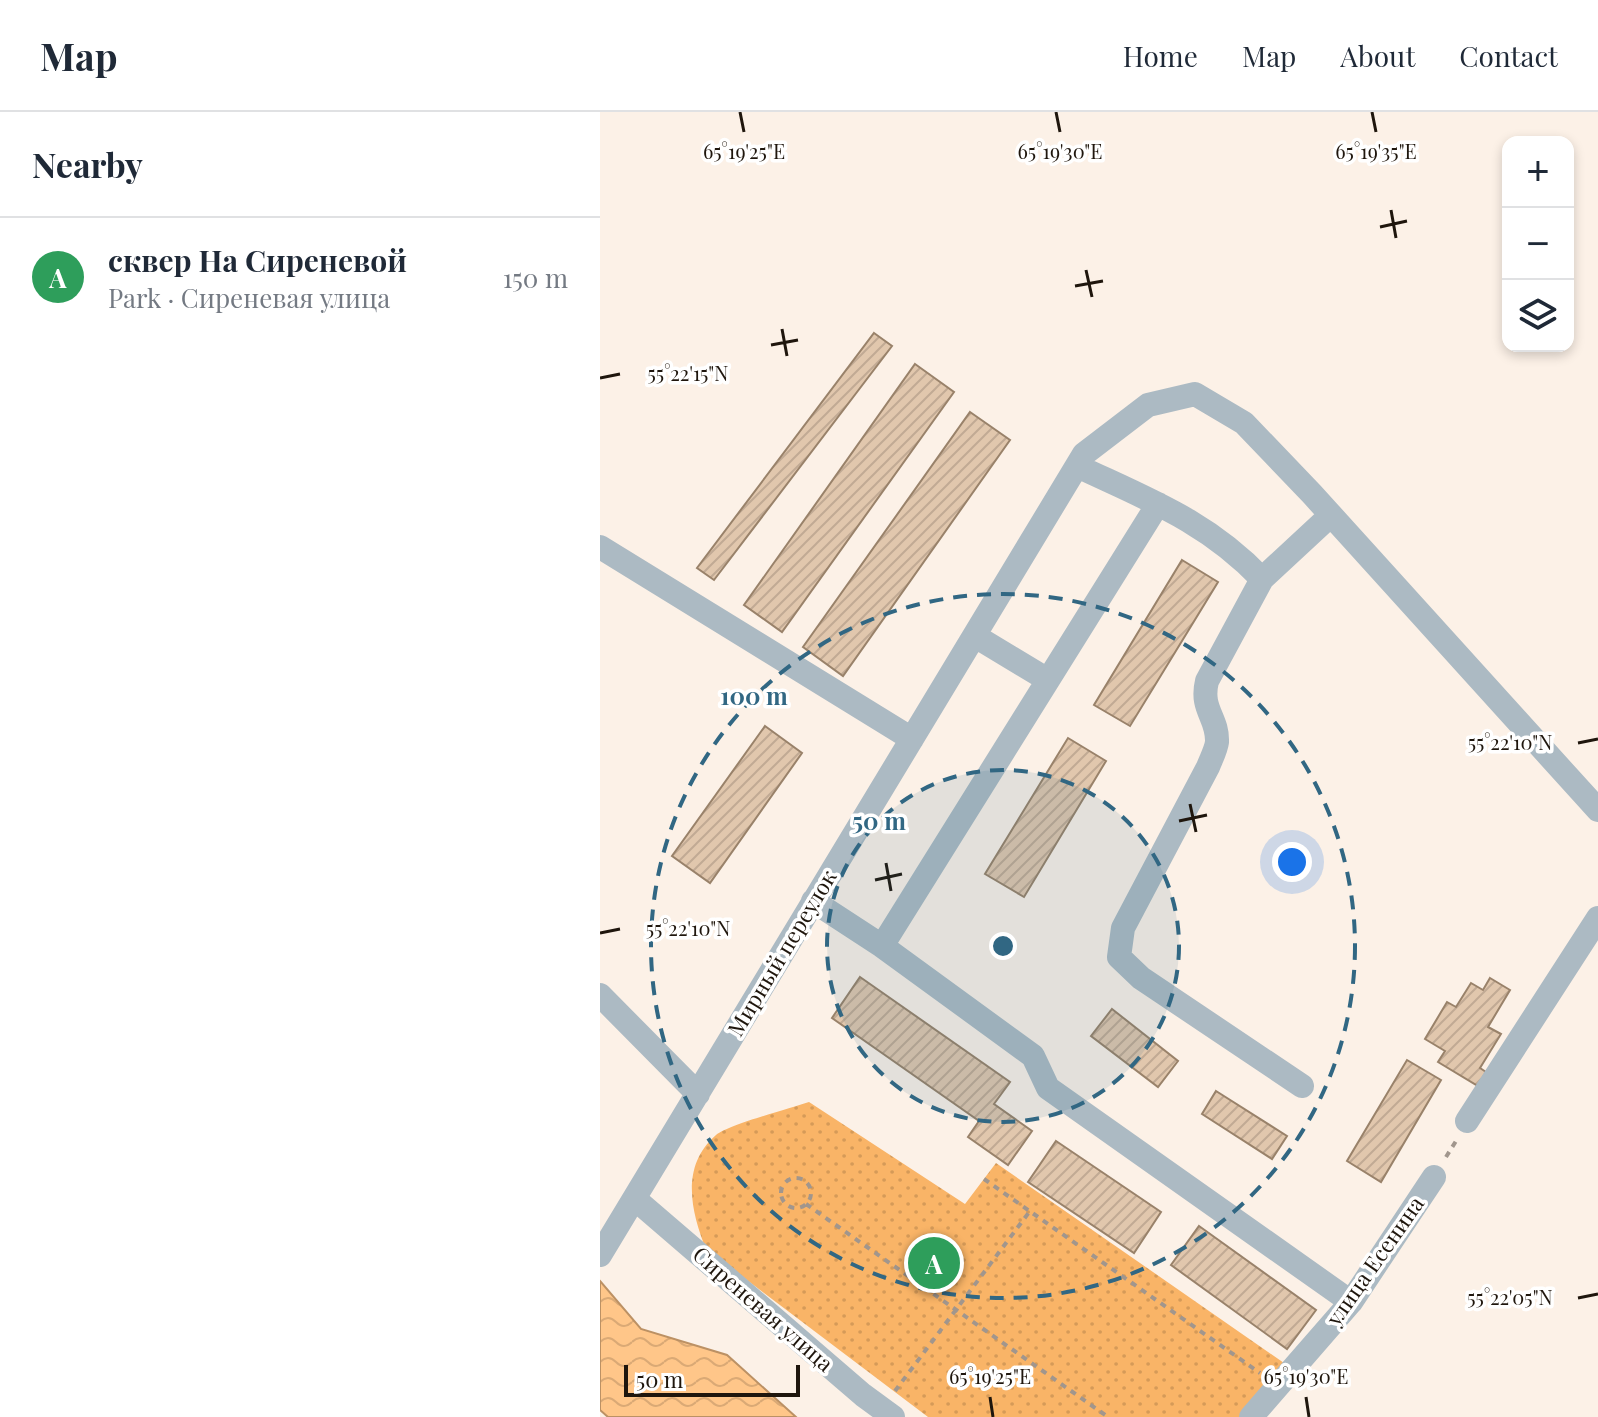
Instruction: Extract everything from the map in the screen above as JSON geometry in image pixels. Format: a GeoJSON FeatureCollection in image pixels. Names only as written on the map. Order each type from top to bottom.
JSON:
{"type":"FeatureCollection","features":[{"type":"Feature","properties":{"kind":"street"},"geometry":{"type":"LineString","coordinates":[[1262,579],[1242,558],[1191,519],[1080,460],[1148,405],[1195,394],[1244,423],[1598,810]]}},
{"type":"Feature","properties":{"kind":"street","name":"Мирный переулок"},"geometry":{"type":"LineString","coordinates":[[603,1251],[1080,460]]}},
{"type":"Feature","properties":{"kind":"street"},"geometry":{"type":"LineString","coordinates":[[882,946],[1158,504]]}},
{"type":"Feature","properties":{"kind":"street"},"geometry":{"type":"LineString","coordinates":[[1302,1086],[1141,978],[1119,957],[1123,928],[1208,767],[1217,743],[1213,721],[1203,699],[1207,681],[1262,579],[1331,515]]}},
{"type":"Feature","properties":{"kind":"street"},"geometry":{"type":"LineString","coordinates":[[600,547],[912,739]]}},
{"type":"Feature","properties":{"kind":"street"},"geometry":{"type":"LineString","coordinates":[[975,636],[1048,680]]}},
{"type":"Feature","properties":{"kind":"street"},"geometry":{"type":"LineString","coordinates":[[813,901],[882,946],[1033,1056],[1048,1088],[1351,1302]]}},
{"type":"Feature","properties":{"kind":"street"},"geometry":{"type":"LineString","coordinates":[[1467,1121],[1598,918]]}},
{"type":"Feature","properties":{"kind":"street"},"geometry":{"type":"LineString","coordinates":[[600,995],[698,1094]]}},
{"type":"Feature","properties":{"kind":"street","name":"улица Есенина"},"geometry":{"type":"LineString","coordinates":[[1251,1417],[1351,1302],[1434,1177]]}},
{"type":"Feature","properties":{"kind":"street","name":"Сиреневая улица"},"geometry":{"type":"LineString","coordinates":[[635,1199],[887,1413]]}},
{"type":"Feature","properties":{"kind":"path"},"geometry":{"type":"LineString","coordinates":[[1434,1177],[1467,1121]]}},
{"type":"Feature","properties":{"kind":"path"},"geometry":{"type":"LineString","coordinates":[[806,1204],[810,1198],[807,1183],[801,1178],[786,1181],[782,1188],[785,1203],[791,1207],[806,1204],[1108,1417]]}},
{"type":"Feature","properties":{"kind":"path"},"geometry":{"type":"LineString","coordinates":[[984,1179],[1277,1384]]}},
{"type":"Feature","properties":{"kind":"path"},"geometry":{"type":"LineString","coordinates":[[887,1413],[1030,1211]]}},
{"type":"Feature","properties":{"kind":"shaded area"},"geometry":{"type":"Polygon","coordinates":[[[809,1102],[965,1204],[996,1163],[1284,1363],[1242,1417],[928,1417],[706,1249],[696,1220],[692,1190],[697,1161],[705,1147],[723,1131],[809,1102]]]}},
{"type":"Feature","properties":{"kind":"water"},"geometry":{"type":"Polygon","coordinates":[[[600,1281],[641,1329],[727,1355],[796,1417],[608,1417],[600,1410],[600,1281]]]}},
{"type":"Feature","properties":{"kind":"building"},"geometry":{"type":"Polygon","coordinates":[[[874,333],[892,346],[714,580],[697,568],[874,333]]]}},
{"type":"Feature","properties":{"kind":"building"},"geometry":{"type":"Polygon","coordinates":[[[915,364],[954,392],[782,632],[744,605],[915,364]]]}},
{"type":"Feature","properties":{"kind":"building"},"geometry":{"type":"Polygon","coordinates":[[[970,412],[1010,440],[843,676],[803,647],[970,412]]]}},
{"type":"Feature","properties":{"kind":"building"},"geometry":{"type":"Polygon","coordinates":[[[1182,560],[1218,582],[1130,726],[1094,705],[1182,560]]]}},
{"type":"Feature","properties":{"kind":"building"},"geometry":{"type":"Polygon","coordinates":[[[765,726],[802,753],[710,883],[672,856],[765,726]]]}},
{"type":"Feature","properties":{"kind":"building"},"geometry":{"type":"Polygon","coordinates":[[[1068,738],[1106,761],[1024,897],[985,874],[1068,738]]]}},
{"type":"Feature","properties":{"kind":"building"},"geometry":{"type":"Polygon","coordinates":[[[860,977],[1010,1082],[994,1104],[1032,1131],[1008,1165],[968,1137],[979,1121],[832,1018],[860,977]]]}},
{"type":"Feature","properties":{"kind":"building"},"geometry":{"type":"Polygon","coordinates":[[[1490,978],[1510,990],[1488,1027],[1501,1034],[1480,1068],[1486,1072],[1478,1086],[1438,1062],[1445,1051],[1425,1039],[1447,1002],[1456,1007],[1471,983],[1483,990],[1490,978]]]}},
{"type":"Feature","properties":{"kind":"building"},"geometry":{"type":"Polygon","coordinates":[[[1112,1009],[1178,1061],[1158,1087],[1091,1036],[1112,1009]]]}},
{"type":"Feature","properties":{"kind":"building"},"geometry":{"type":"Polygon","coordinates":[[[1407,1060],[1441,1080],[1381,1182],[1347,1161],[1407,1060]]]}},
{"type":"Feature","properties":{"kind":"building"},"geometry":{"type":"Polygon","coordinates":[[[1216,1091],[1287,1136],[1272,1159],[1202,1114],[1216,1091]]]}},
{"type":"Feature","properties":{"kind":"building"},"geometry":{"type":"Polygon","coordinates":[[[1056,1141],[1161,1212],[1134,1253],[1028,1182],[1056,1141]]]}},
{"type":"Feature","properties":{"kind":"building"},"geometry":{"type":"Polygon","coordinates":[[[1199,1226],[1316,1310],[1287,1349],[1171,1265],[1199,1226]]]}},
{"type":"Feature","properties":{"kind":"place","name":"сквер На Сиреневой"},"geometry":{"type":"Point","coordinates":[934,1263]}}]}
